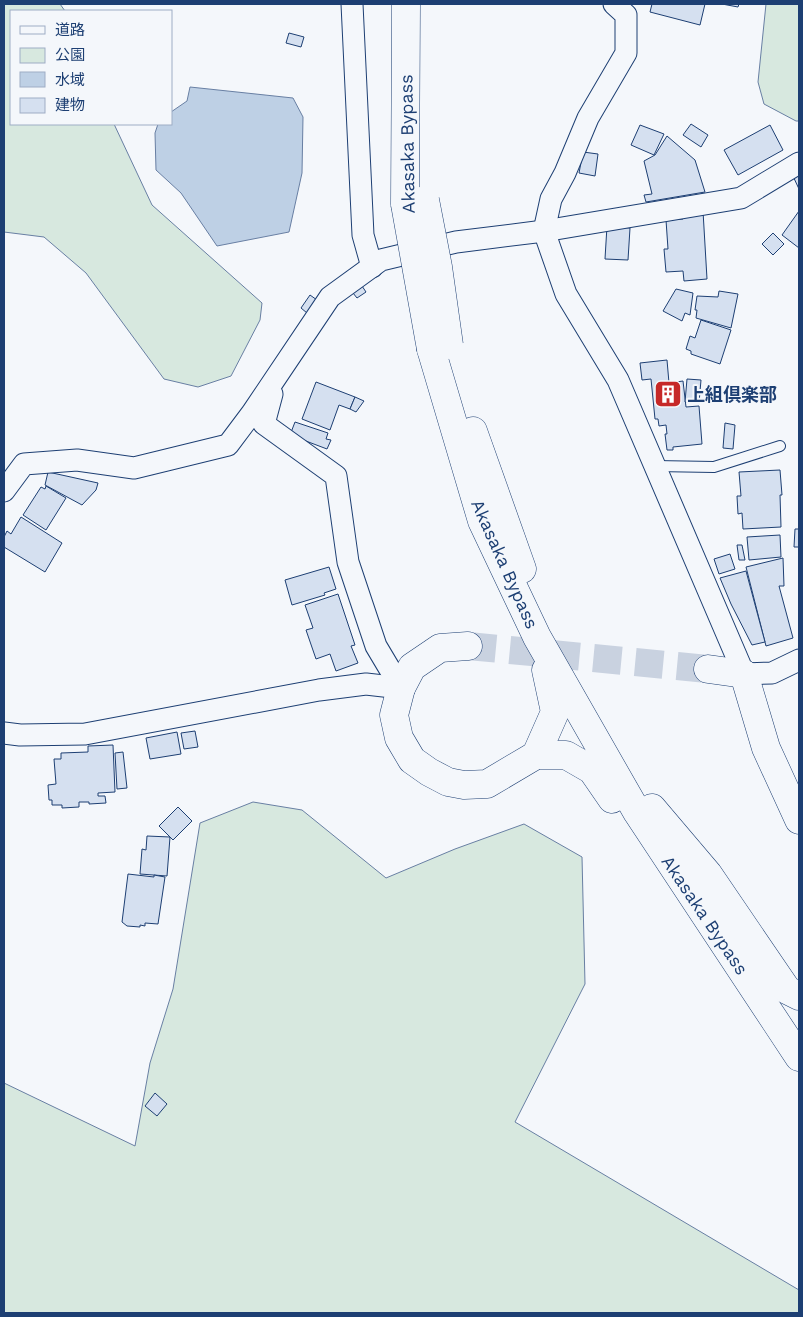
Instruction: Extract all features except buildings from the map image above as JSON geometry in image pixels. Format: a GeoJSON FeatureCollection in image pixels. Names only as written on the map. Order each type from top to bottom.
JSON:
{"type":"FeatureCollection","features":[{"type":"Feature","properties":{"kind":"main road","name":"Akasaka Bypass"},"geometry":{"type":"LineString","coordinates":[[406,4],[415,202],[438,267],[440,347],[482,521],[538,637],[637,812],[795,1044]]}},
{"type":"Feature","properties":{"kind":"main road","name":"Akasaka Bypass"},"geometry":{"type":"LineString","coordinates":[[410,4],[415,202]]}},
{"type":"Feature","properties":{"kind":"main road","name":"Akasaka Bypass"},"geometry":{"type":"LineString","coordinates":[[440,347],[474,434],[524,576],[651,807],[795,1044]]}},
{"type":"Feature","properties":{"kind":"main road"},"geometry":{"type":"LineString","coordinates":[[536,756],[555,712],[538,637]]}},
{"type":"Feature","properties":{"kind":"main road"},"geometry":{"type":"LineString","coordinates":[[468,646],[440,648],[412,667],[401,688],[394,715],[399,738],[412,760],[448,782],[464,785],[487,784],[536,756],[566,755],[592,770],[739,985],[795,1044]]}},
{"type":"Feature","properties":{"kind":"main road"},"geometry":{"type":"LineString","coordinates":[[708,669],[744,674],[766,748],[799,820]]}},
{"type":"Feature","properties":{"kind":"main road"},"geometry":{"type":"LineString","coordinates":[[651,807],[708,874],[787,990],[799,996]]}},
{"type":"Feature","properties":{"kind":"street"},"geometry":{"type":"LineString","coordinates":[[352,4],[363,235],[372,268]]}},
{"type":"Feature","properties":{"kind":"street"},"geometry":{"type":"LineString","coordinates":[[614,4],[626,15],[626,53],[588,118],[565,173],[551,199],[544,231],[566,294],[618,380],[744,674],[772,673],[799,660]]}},
{"type":"Feature","properties":{"kind":"street"},"geometry":{"type":"LineString","coordinates":[[4,491],[24,464],[77,460],[134,468],[228,446],[330,297],[381,260],[456,242],[544,231],[741,198],[799,163]]}},
{"type":"Feature","properties":{"kind":"street"},"geometry":{"type":"LineString","coordinates":[[276,377],[264,424],[336,476],[348,562],[376,646],[401,688]]}},
{"type":"Feature","properties":{"kind":"street"},"geometry":{"type":"LineString","coordinates":[[4,733],[85,734],[319,690],[366,684],[401,688]]}},
{"type":"Feature","properties":{"kind":"lane"},"geometry":{"type":"LineString","coordinates":[[655,466],[714,467],[780,446]]}},
{"type":"Feature","properties":{"kind":"green space"},"geometry":{"type":"Polygon","coordinates":[[[4,4],[60,4],[64,10],[10,10],[10,125],[114,125],[152,205],[262,303],[260,320],[231,376],[198,387],[164,379],[86,273],[44,237],[4,232],[4,4]]]}},
{"type":"Feature","properties":{"kind":"green space"},"geometry":{"type":"Polygon","coordinates":[[[766,4],[799,4],[799,121],[764,104],[758,82],[766,4]]]}},
{"type":"Feature","properties":{"kind":"green space"},"geometry":{"type":"Polygon","coordinates":[[[253,802],[302,810],[386,878],[455,849],[524,824],[582,857],[585,984],[515,1122],[799,1290],[799,1313],[4,1313],[4,1083],[135,1146],[150,1063],[173,989],[200,823],[253,802]]]}},
{"type":"Feature","properties":{"kind":"water"},"geometry":{"type":"Polygon","coordinates":[[[190,87],[293,98],[303,117],[302,173],[289,232],[217,246],[181,193],[156,170],[155,133],[158,125],[172,125],[172,111],[187,101],[190,87]]]}},
{"type":"Feature","properties":{"kind":"tunnel"},"geometry":{"type":"LineString","coordinates":[[468,646],[708,669]]}},
{"type":"Feature","properties":{"kind":"place","name":"上組倶楽部"},"geometry":{"type":"Point","coordinates":[668,394]}}]}
